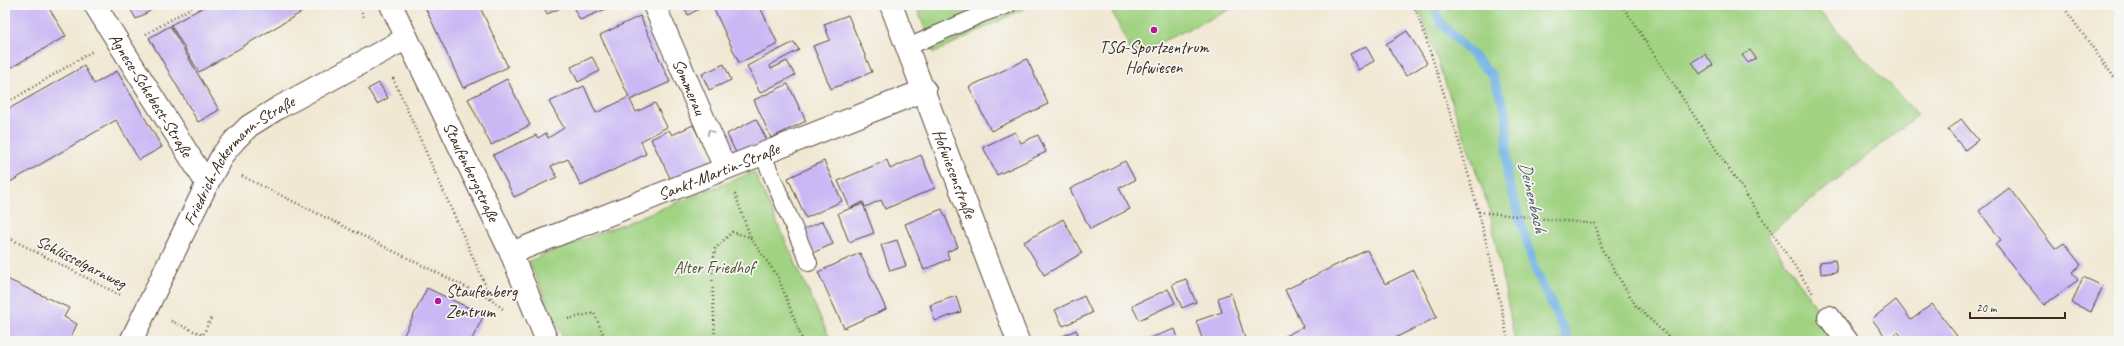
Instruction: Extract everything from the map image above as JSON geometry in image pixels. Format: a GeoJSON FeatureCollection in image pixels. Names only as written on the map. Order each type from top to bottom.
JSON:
{"type":"FeatureCollection","features":[{"type":"Feature","properties":{"kind":"street","name":"Agnese-Schebest-Straße"},"geometry":{"type":"LineString","coordinates":[[95,5],[207,184]]}},
{"type":"Feature","properties":{"kind":"street","name":"Staufenbergstraße"},"geometry":{"type":"LineString","coordinates":[[391,5],[512,253],[546,341]]}},
{"type":"Feature","properties":{"kind":"street","name":"Sommerau"},"geometry":{"type":"LineString","coordinates":[[654,5],[726,168]]}},
{"type":"Feature","properties":{"kind":"street","name":"Hofwiesenstraße"},"geometry":{"type":"LineString","coordinates":[[892,5],[1018,341]]}},
{"type":"Feature","properties":{"kind":"street","name":"Friedrich-Ackermann-Straße"},"geometry":{"type":"LineString","coordinates":[[131,341],[207,184],[218,164],[235,140],[249,126],[381,51],[407,38]]}},
{"type":"Feature","properties":{"kind":"street","name":"Sankt-Martin-Straße"},"geometry":{"type":"LineString","coordinates":[[512,253],[925,90]]}},
{"type":"Feature","properties":{"kind":"street"},"geometry":{"type":"LineString","coordinates":[[1829,317],[1847,341]]}},
{"type":"Feature","properties":{"kind":"lane"},"geometry":{"type":"LineString","coordinates":[[908,46],[982,14],[1008,5]]}},
{"type":"Feature","properties":{"kind":"lane"},"geometry":{"type":"LineString","coordinates":[[762,154],[809,263]]}},
{"type":"Feature","properties":{"kind":"path"},"geometry":{"type":"LineString","coordinates":[[5,104],[119,43],[196,5]]}},
{"type":"Feature","properties":{"kind":"path"},"geometry":{"type":"LineString","coordinates":[[358,5],[381,51],[492,300]]}},
{"type":"Feature","properties":{"kind":"path"},"geometry":{"type":"LineString","coordinates":[[1414,5],[1443,88],[1479,212],[1496,281],[1508,341]]}},
{"type":"Feature","properties":{"kind":"path"},"geometry":{"type":"LineString","coordinates":[[1622,5],[1725,163],[1829,317]]}},
{"type":"Feature","properties":{"kind":"path"},"geometry":{"type":"LineString","coordinates":[[2062,5],[2119,84]]}},
{"type":"Feature","properties":{"kind":"path"},"geometry":{"type":"LineString","coordinates":[[218,164],[492,300],[505,311]]}},
{"type":"Feature","properties":{"kind":"path"},"geometry":{"type":"LineString","coordinates":[[726,168],[750,237],[778,277],[803,341]]}},
{"type":"Feature","properties":{"kind":"path"},"geometry":{"type":"LineString","coordinates":[[1479,212],[1595,224],[1603,251],[1636,306],[1673,341]]}},
{"type":"Feature","properties":{"kind":"path"},"geometry":{"type":"LineString","coordinates":[[715,341],[712,273],[716,249],[732,232],[750,237]]}},
{"type":"Feature","properties":{"kind":"path","name":"Schlüsselgarnweg"},"geometry":{"type":"LineString","coordinates":[[5,236],[146,309],[203,336],[211,318]]}},
{"type":"Feature","properties":{"kind":"green space"},"geometry":{"type":"Polygon","coordinates":[[[916,5],[1031,5],[934,53],[916,5]]]}},
{"type":"Feature","properties":{"kind":"green space","name":"TSG-Sportzentrum Hofwiesen"},"geometry":{"type":"Polygon","coordinates":[[[1109,5],[1240,5],[1133,55],[1109,5]]]}},
{"type":"Feature","properties":{"kind":"green space"},"geometry":{"type":"Polygon","coordinates":[[[1418,5],[1813,5],[1918,115],[1767,235],[1839,341],[1515,341],[1489,208],[1418,5]]]}},
{"type":"Feature","properties":{"kind":"green space","name":"Alter Friedhof"},"geometry":{"type":"Polygon","coordinates":[[[754,172],[831,341],[564,341],[529,261],[754,172]]]}},
{"type":"Feature","properties":{"kind":"building"},"geometry":{"type":"Polygon","coordinates":[[[5,5],[47,5],[66,36],[5,71],[5,5]]]}},
{"type":"Feature","properties":{"kind":"building"},"geometry":{"type":"Polygon","coordinates":[[[128,5],[160,5],[136,19],[128,5]]]}},
{"type":"Feature","properties":{"kind":"building"},"geometry":{"type":"Polygon","coordinates":[[[207,5],[314,5],[199,72],[171,25],[207,5]]]}},
{"type":"Feature","properties":{"kind":"building"},"geometry":{"type":"Polygon","coordinates":[[[424,5],[479,5],[508,67],[463,88],[424,5]]]}},
{"type":"Feature","properties":{"kind":"building"},"geometry":{"type":"Polygon","coordinates":[[[543,5],[567,5],[547,14],[543,5]]]}},
{"type":"Feature","properties":{"kind":"building"},"geometry":{"type":"Polygon","coordinates":[[[572,5],[615,5],[580,20],[572,5]]]}},
{"type":"Feature","properties":{"kind":"building"},"geometry":{"type":"Polygon","coordinates":[[[683,5],[697,5],[699,9],[688,15],[683,5]]]}},
{"type":"Feature","properties":{"kind":"building"},"geometry":{"type":"Polygon","coordinates":[[[712,5],[759,5],[778,44],[739,63],[712,5]]]}},
{"type":"Feature","properties":{"kind":"building"},"geometry":{"type":"Polygon","coordinates":[[[848,15],[872,72],[831,89],[813,46],[830,40],[824,24],[848,15]]]}},
{"type":"Feature","properties":{"kind":"building"},"geometry":{"type":"Polygon","coordinates":[[[640,16],[670,82],[630,100],[636,112],[655,103],[667,127],[641,141],[646,154],[581,186],[568,159],[551,166],[557,177],[514,197],[493,155],[536,135],[538,138],[546,133],[548,138],[564,128],[549,102],[584,86],[596,113],[629,97],[600,35],[640,16]]]}},
{"type":"Feature","properties":{"kind":"building"},"geometry":{"type":"Polygon","coordinates":[[[170,26],[219,110],[198,122],[149,38],[170,26]]]}},
{"type":"Feature","properties":{"kind":"building"},"geometry":{"type":"Polygon","coordinates":[[[1407,31],[1427,63],[1406,76],[1386,44],[1407,31]]]}},
{"type":"Feature","properties":{"kind":"building"},"geometry":{"type":"Polygon","coordinates":[[[794,42],[799,50],[770,65],[771,69],[787,61],[795,75],[760,93],[747,66],[794,42]]]}},
{"type":"Feature","properties":{"kind":"building"},"geometry":{"type":"Polygon","coordinates":[[[1366,46],[1374,61],[1358,70],[1350,54],[1366,46]]]}},
{"type":"Feature","properties":{"kind":"building"},"geometry":{"type":"Polygon","coordinates":[[[1750,50],[1756,58],[1748,63],[1742,55],[1750,50]]]}},
{"type":"Feature","properties":{"kind":"building"},"geometry":{"type":"Polygon","coordinates":[[[1705,54],[1713,65],[1700,74],[1692,62],[1705,54]]]}},
{"type":"Feature","properties":{"kind":"building"},"geometry":{"type":"Polygon","coordinates":[[[592,57],[600,71],[578,82],[571,67],[592,57]]]}},
{"type":"Feature","properties":{"kind":"building"},"geometry":{"type":"Polygon","coordinates":[[[1027,59],[1048,104],[991,131],[969,87],[1027,59]]]}},
{"type":"Feature","properties":{"kind":"building"},"geometry":{"type":"Polygon","coordinates":[[[724,64],[731,80],[709,90],[702,74],[724,64]]]}},
{"type":"Feature","properties":{"kind":"building"},"geometry":{"type":"Polygon","coordinates":[[[84,66],[94,84],[117,71],[162,147],[139,160],[116,120],[5,185],[5,111],[84,66]]]}},
{"type":"Feature","properties":{"kind":"building"},"geometry":{"type":"Polygon","coordinates":[[[507,79],[530,125],[491,145],[468,99],[507,79]]]}},
{"type":"Feature","properties":{"kind":"building"},"geometry":{"type":"Polygon","coordinates":[[[379,83],[388,98],[377,104],[368,89],[379,83]]]}},
{"type":"Feature","properties":{"kind":"building"},"geometry":{"type":"Polygon","coordinates":[[[788,84],[806,121],[771,138],[754,100],[788,84]]]}},
{"type":"Feature","properties":{"kind":"building"},"geometry":{"type":"Polygon","coordinates":[[[756,119],[767,140],[737,155],[727,134],[756,119]]]}},
{"type":"Feature","properties":{"kind":"building"},"geometry":{"type":"Polygon","coordinates":[[[1961,119],[1978,140],[1965,150],[1948,130],[1961,119]]]}},
{"type":"Feature","properties":{"kind":"building"},"geometry":{"type":"Polygon","coordinates":[[[693,125],[713,165],[673,184],[651,139],[669,130],[672,135],[693,125]]]}},
{"type":"Feature","properties":{"kind":"building"},"geometry":{"type":"Polygon","coordinates":[[[1015,132],[1021,143],[1038,135],[1046,152],[997,175],[983,147],[1015,132]]]}},
{"type":"Feature","properties":{"kind":"building"},"geometry":{"type":"Polygon","coordinates":[[[921,155],[935,188],[885,209],[881,200],[865,207],[863,202],[850,208],[838,181],[887,160],[890,169],[921,155]]]}},
{"type":"Feature","properties":{"kind":"building"},"geometry":{"type":"Polygon","coordinates":[[[824,161],[842,201],[806,218],[788,178],[824,161]]]}},
{"type":"Feature","properties":{"kind":"building"},"geometry":{"type":"Polygon","coordinates":[[[1125,161],[1135,180],[1119,188],[1130,209],[1090,229],[1070,189],[1125,161]]]}},
{"type":"Feature","properties":{"kind":"building"},"geometry":{"type":"Polygon","coordinates":[[[2009,188],[2055,249],[2064,243],[2081,265],[2072,272],[2078,280],[2044,305],[1995,244],[2001,240],[1979,211],[2009,188]]]}},
{"type":"Feature","properties":{"kind":"building"},"geometry":{"type":"Polygon","coordinates":[[[863,204],[874,233],[849,242],[838,213],[863,204]]]}},
{"type":"Feature","properties":{"kind":"building"},"geometry":{"type":"Polygon","coordinates":[[[942,209],[958,247],[947,252],[949,259],[924,270],[905,224],[942,209]]]}},
{"type":"Feature","properties":{"kind":"building"},"geometry":{"type":"Polygon","coordinates":[[[1063,219],[1082,253],[1044,275],[1024,242],[1063,219]]]}},
{"type":"Feature","properties":{"kind":"building"},"geometry":{"type":"Polygon","coordinates":[[[823,221],[833,244],[812,253],[802,230],[823,221]]]}},
{"type":"Feature","properties":{"kind":"building"},"geometry":{"type":"Polygon","coordinates":[[[897,240],[906,266],[890,271],[881,245],[897,240]]]}},
{"type":"Feature","properties":{"kind":"building"},"geometry":{"type":"Polygon","coordinates":[[[1367,250],[1385,284],[1414,270],[1437,317],[1389,341],[1279,341],[1279,339],[1303,327],[1285,290],[1367,250]]]}},
{"type":"Feature","properties":{"kind":"building"},"geometry":{"type":"Polygon","coordinates":[[[860,253],[886,309],[844,328],[818,272],[860,253]]]}},
{"type":"Feature","properties":{"kind":"building"},"geometry":{"type":"Polygon","coordinates":[[[1835,260],[1837,272],[1821,274],[1820,262],[1835,260]]]}},
{"type":"Feature","properties":{"kind":"building"},"geometry":{"type":"Polygon","coordinates":[[[2083,277],[2103,286],[2091,312],[2072,303],[2083,277]]]}},
{"type":"Feature","properties":{"kind":"building"},"geometry":{"type":"Polygon","coordinates":[[[5,278],[69,308],[64,317],[77,324],[69,341],[5,341],[5,278]]]}},
{"type":"Feature","properties":{"kind":"building"},"geometry":{"type":"Polygon","coordinates":[[[1186,279],[1196,302],[1182,308],[1172,284],[1186,279]]]}},
{"type":"Feature","properties":{"kind":"building","name":"Staufenberg Zentrum"},"geometry":{"type":"Polygon","coordinates":[[[427,288],[484,315],[471,341],[401,341],[427,288]]]}},
{"type":"Feature","properties":{"kind":"building"},"geometry":{"type":"Polygon","coordinates":[[[1168,289],[1175,303],[1139,320],[1132,306],[1168,289]]]}},
{"type":"Feature","properties":{"kind":"building"},"geometry":{"type":"Polygon","coordinates":[[[1231,293],[1246,341],[1203,341],[1196,321],[1222,312],[1218,298],[1231,293]]]}},
{"type":"Feature","properties":{"kind":"building"},"geometry":{"type":"Polygon","coordinates":[[[956,296],[961,312],[935,321],[930,305],[956,296]]]}},
{"type":"Feature","properties":{"kind":"building"},"geometry":{"type":"Polygon","coordinates":[[[1084,296],[1092,313],[1063,326],[1055,310],[1084,296]]]}},
{"type":"Feature","properties":{"kind":"building"},"geometry":{"type":"Polygon","coordinates":[[[1896,300],[1911,320],[1932,304],[1957,336],[1951,341],[1905,341],[1898,332],[1887,339],[1872,319],[1896,300]]]}},
{"type":"Feature","properties":{"kind":"building"},"geometry":{"type":"Polygon","coordinates":[[[1175,329],[1179,341],[1141,341],[1175,329]]]}},
{"type":"Feature","properties":{"kind":"building"},"geometry":{"type":"Polygon","coordinates":[[[1076,330],[1081,341],[1052,341],[1076,330]]]}},
{"type":"Feature","properties":{"kind":"waterway","name":"Deinenbach"},"geometry":{"type":"LineString","coordinates":[[1434,5],[1440,22],[1493,76],[1507,116],[1507,175],[1534,267],[1569,341]]}},
{"type":"Feature","properties":{"kind":"place","name":"TSG-Sportzentrum Hofwiesen"},"geometry":{"type":"Point","coordinates":[1154,30]}},
{"type":"Feature","properties":{"kind":"place","name":"Staufenberg Zentrum"},"geometry":{"type":"Point","coordinates":[438,301]}}]}
